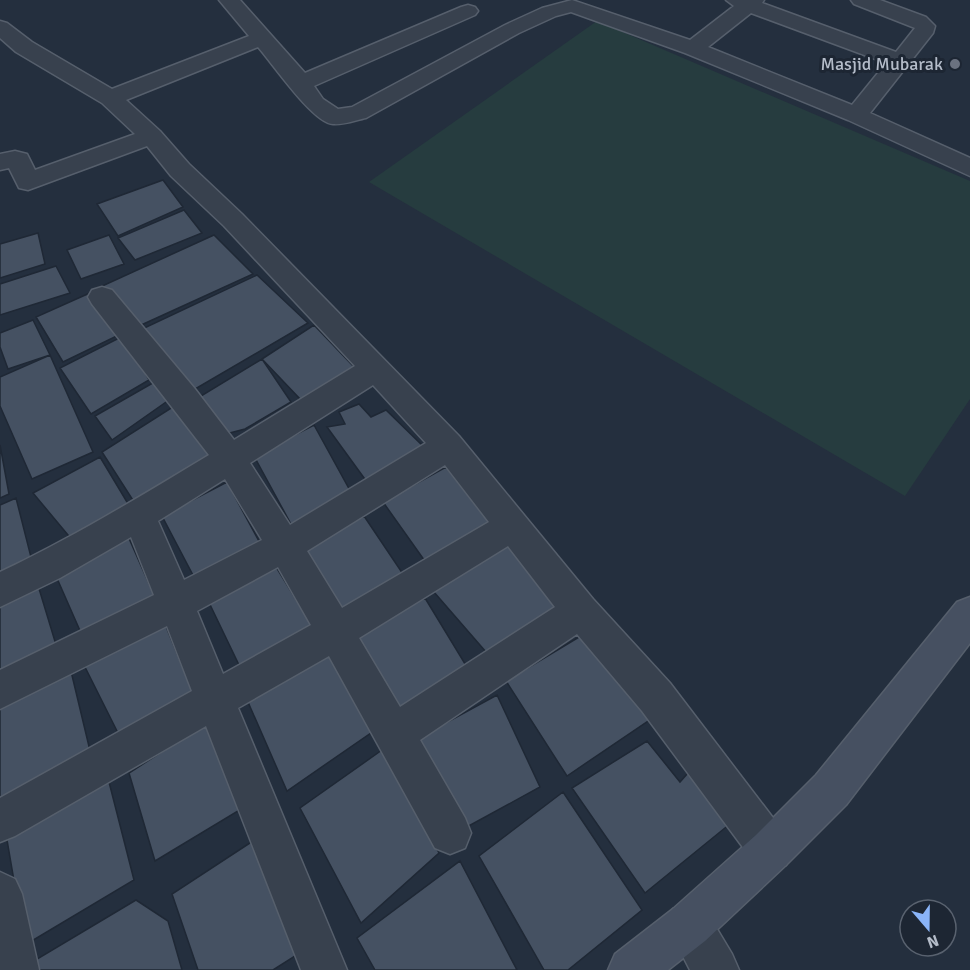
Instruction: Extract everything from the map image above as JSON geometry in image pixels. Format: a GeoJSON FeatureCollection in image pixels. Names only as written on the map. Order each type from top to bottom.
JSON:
{"type":"FeatureCollection","features":[{"type":"Feature","properties":{"kind":"street"},"geometry":{"type":"LineString","coordinates":[[230,0],[301,83],[315,104],[334,117],[352,116],[512,29],[549,12],[577,3],[856,115],[970,168]]}},
{"type":"Feature","properties":{"kind":"street"},"geometry":{"type":"LineString","coordinates":[[856,115],[924,33],[925,26],[919,21],[861,0]]}},
{"type":"Feature","properties":{"kind":"street"},"geometry":{"type":"LineString","coordinates":[[693,48],[746,2],[900,61]]}},
{"type":"Feature","properties":{"kind":"street"},"geometry":{"type":"LineString","coordinates":[[301,83],[468,11]]}},
{"type":"Feature","properties":{"kind":"street"},"geometry":{"type":"LineString","coordinates":[[0,27],[24,47],[110,98],[152,136],[180,170],[233,220],[448,445],[580,611],[656,697],[771,850]]}},
{"type":"Feature","properties":{"kind":"street"},"geometry":{"type":"LineString","coordinates":[[110,98],[262,38]]}},
{"type":"Feature","properties":{"kind":"street"},"geometry":{"type":"LineString","coordinates":[[0,162],[18,160],[28,182],[152,136]]}},
{"type":"Feature","properties":{"kind":"street"},"geometry":{"type":"LineString","coordinates":[[102,297],[200,417],[231,460],[335,632],[450,833]]}},
{"type":"Feature","properties":{"kind":"street"},"geometry":{"type":"LineString","coordinates":[[0,590],[48,567],[139,515],[375,369]]}},
{"type":"Feature","properties":{"kind":"street"},"geometry":{"type":"LineString","coordinates":[[0,690],[284,547],[396,481],[448,445]]}},
{"type":"Feature","properties":{"kind":"street"},"geometry":{"type":"LineString","coordinates":[[139,515],[217,699],[261,819],[324,970]]}},
{"type":"Feature","properties":{"kind":"street"},"geometry":{"type":"LineString","coordinates":[[0,821],[335,632],[513,525]]}},
{"type":"Feature","properties":{"kind":"street"},"geometry":{"type":"LineString","coordinates":[[394,734],[580,611]]}},
{"type":"Feature","properties":{"kind":"street"},"geometry":{"type":"LineString","coordinates":[[631,970],[689,926],[771,850],[831,790],[970,615]]}},
{"type":"Feature","properties":{"kind":"street"},"geometry":{"type":"LineString","coordinates":[[0,894],[16,970]]}},
{"type":"Feature","properties":{"kind":"street"},"geometry":{"type":"LineString","coordinates":[[689,926],[716,970]]}},
{"type":"Feature","properties":{"kind":"green space"},"geometry":{"type":"Polygon","coordinates":[[[597,21],[970,181],[970,399],[905,496],[369,182],[597,21]]]}},
{"type":"Feature","properties":{"kind":"building"},"geometry":{"type":"Polygon","coordinates":[[[163,180],[183,207],[118,236],[97,204],[163,180]]]}},
{"type":"Feature","properties":{"kind":"building"},"geometry":{"type":"Polygon","coordinates":[[[184,210],[202,233],[135,260],[118,238],[184,210]]]}},
{"type":"Feature","properties":{"kind":"building"},"geometry":{"type":"Polygon","coordinates":[[[38,233],[45,264],[0,278],[0,244],[38,233]]]}},
{"type":"Feature","properties":{"kind":"building"},"geometry":{"type":"Polygon","coordinates":[[[109,235],[124,264],[81,279],[67,250],[109,235]]]}},
{"type":"Feature","properties":{"kind":"building"},"geometry":{"type":"Polygon","coordinates":[[[214,235],[253,274],[139,326],[100,287],[214,235]]]}},
{"type":"Feature","properties":{"kind":"building"},"geometry":{"type":"Polygon","coordinates":[[[56,266],[70,293],[0,315],[0,284],[56,266]]]}},
{"type":"Feature","properties":{"kind":"building"},"geometry":{"type":"Polygon","coordinates":[[[257,275],[308,323],[190,392],[140,330],[257,275]]]}},
{"type":"Feature","properties":{"kind":"building"},"geometry":{"type":"Polygon","coordinates":[[[92,292],[123,333],[63,362],[36,317],[92,292]]]}},
{"type":"Feature","properties":{"kind":"building"},"geometry":{"type":"Polygon","coordinates":[[[33,320],[50,355],[8,369],[0,347],[0,333],[33,320]]]}},
{"type":"Feature","properties":{"kind":"building"},"geometry":{"type":"Polygon","coordinates":[[[314,325],[355,368],[302,401],[262,359],[314,325]]]}},
{"type":"Feature","properties":{"kind":"building"},"geometry":{"type":"Polygon","coordinates":[[[125,335],[149,380],[91,414],[60,368],[125,335]]]}},
{"type":"Feature","properties":{"kind":"building"},"geometry":{"type":"Polygon","coordinates":[[[50,355],[93,452],[32,479],[0,406],[0,377],[50,355]]]}},
{"type":"Feature","properties":{"kind":"building"},"geometry":{"type":"Polygon","coordinates":[[[262,359],[291,402],[245,429],[222,435],[196,399],[262,359]]]}},
{"type":"Feature","properties":{"kind":"building"},"geometry":{"type":"Polygon","coordinates":[[[158,380],[176,395],[112,440],[95,416],[158,380]]]}},
{"type":"Feature","properties":{"kind":"building"},"geometry":{"type":"Polygon","coordinates":[[[179,403],[218,457],[136,505],[102,452],[179,403]]]}},
{"type":"Feature","properties":{"kind":"building"},"geometry":{"type":"Polygon","coordinates":[[[359,404],[371,417],[386,410],[428,451],[367,482],[327,427],[345,424],[339,412],[359,404]]]}},
{"type":"Feature","properties":{"kind":"building"},"geometry":{"type":"Polygon","coordinates":[[[314,425],[353,496],[292,526],[254,456],[314,425]]]}},
{"type":"Feature","properties":{"kind":"building"},"geometry":{"type":"Polygon","coordinates":[[[0,445],[9,494],[0,498],[0,445]]]}},
{"type":"Feature","properties":{"kind":"building"},"geometry":{"type":"Polygon","coordinates":[[[100,457],[130,507],[73,541],[33,493],[100,457]]]}},
{"type":"Feature","properties":{"kind":"building"},"geometry":{"type":"Polygon","coordinates":[[[446,467],[496,531],[427,564],[383,502],[446,467]]]}},
{"type":"Feature","properties":{"kind":"building"},"geometry":{"type":"Polygon","coordinates":[[[227,482],[261,545],[194,577],[162,516],[227,482]]]}},
{"type":"Feature","properties":{"kind":"building"},"geometry":{"type":"Polygon","coordinates":[[[16,498],[32,561],[0,578],[0,505],[16,498]]]}},
{"type":"Feature","properties":{"kind":"building"},"geometry":{"type":"Polygon","coordinates":[[[364,516],[405,577],[341,616],[304,549],[364,516]]]}},
{"type":"Feature","properties":{"kind":"building"},"geometry":{"type":"Polygon","coordinates":[[[127,534],[158,604],[85,642],[56,576],[127,534]]]}},
{"type":"Feature","properties":{"kind":"building"},"geometry":{"type":"Polygon","coordinates":[[[512,539],[564,618],[493,660],[427,584],[512,539]]]}},
{"type":"Feature","properties":{"kind":"building"},"geometry":{"type":"Polygon","coordinates":[[[270,557],[313,627],[240,667],[203,590],[270,557]]]}},
{"type":"Feature","properties":{"kind":"building"},"geometry":{"type":"Polygon","coordinates":[[[37,582],[57,648],[0,678],[0,599],[37,582]]]}},
{"type":"Feature","properties":{"kind":"building"},"geometry":{"type":"Polygon","coordinates":[[[425,598],[470,672],[400,716],[348,634],[425,598]]]}},
{"type":"Feature","properties":{"kind":"building"},"geometry":{"type":"Polygon","coordinates":[[[163,619],[196,700],[122,741],[83,663],[163,619]]]}},
{"type":"Feature","properties":{"kind":"building"},"geometry":{"type":"Polygon","coordinates":[[[584,634],[651,719],[567,776],[506,681],[584,634]]]}},
{"type":"Feature","properties":{"kind":"building"},"geometry":{"type":"Polygon","coordinates":[[[335,646],[381,726],[287,791],[248,702],[335,646]]]}},
{"type":"Feature","properties":{"kind":"building"},"geometry":{"type":"Polygon","coordinates":[[[70,667],[92,759],[0,813],[0,708],[70,667]]]}},
{"type":"Feature","properties":{"kind":"building"},"geometry":{"type":"Polygon","coordinates":[[[497,695],[540,787],[465,828],[416,739],[497,695]]]}},
{"type":"Feature","properties":{"kind":"building"},"geometry":{"type":"Polygon","coordinates":[[[208,722],[243,808],[155,861],[129,773],[208,722]]]}},
{"type":"Feature","properties":{"kind":"building"},"geometry":{"type":"Polygon","coordinates":[[[647,741],[680,782],[695,765],[736,819],[645,893],[572,788],[647,741]]]}},
{"type":"Feature","properties":{"kind":"building"},"geometry":{"type":"Polygon","coordinates":[[[382,750],[439,853],[361,923],[300,808],[382,750]]]}},
{"type":"Feature","properties":{"kind":"building"},"geometry":{"type":"Polygon","coordinates":[[[109,782],[134,880],[25,945],[7,840],[109,782]]]}},
{"type":"Feature","properties":{"kind":"building"},"geometry":{"type":"Polygon","coordinates":[[[563,792],[642,910],[568,970],[544,970],[479,856],[563,792]]]}},
{"type":"Feature","properties":{"kind":"building"},"geometry":{"type":"Polygon","coordinates":[[[256,839],[303,951],[273,970],[198,970],[172,894],[256,839]]]}},
{"type":"Feature","properties":{"kind":"building"},"geometry":{"type":"Polygon","coordinates":[[[460,861],[517,970],[375,970],[357,938],[460,861]]]}},
{"type":"Feature","properties":{"kind":"building"},"geometry":{"type":"Polygon","coordinates":[[[136,900],[168,921],[182,970],[28,970],[27,965],[136,900]]]}},
{"type":"Feature","properties":{"kind":"place","name":"Masjid Mubarak"},"geometry":{"type":"Point","coordinates":[955,64]}}]}
